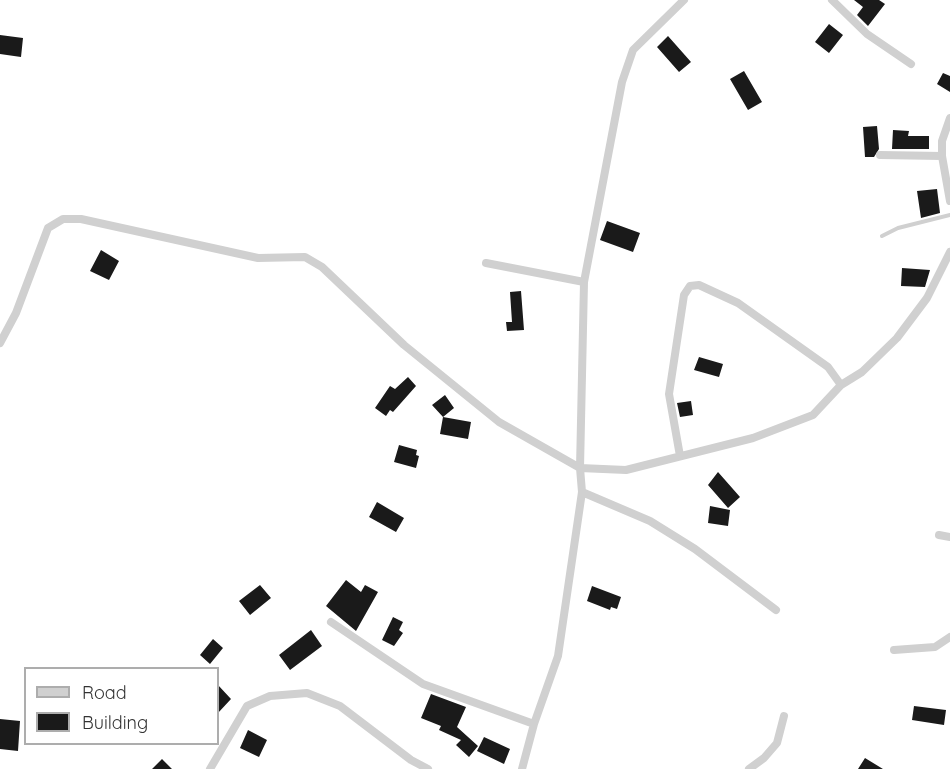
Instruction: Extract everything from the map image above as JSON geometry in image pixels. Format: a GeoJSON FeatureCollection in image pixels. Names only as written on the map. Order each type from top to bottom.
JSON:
{"type":"FeatureCollection","features":[{"type":"Feature","properties":{"kind":"street"},"geometry":{"type":"LineString","coordinates":[[522,769],[534,724],[558,656],[582,492],[580,468],[584,282],[622,82],[633,50],[684,0]]}},
{"type":"Feature","properties":{"kind":"street"},"geometry":{"type":"LineString","coordinates":[[832,0],[867,34],[911,64]]}},
{"type":"Feature","properties":{"kind":"street"},"geometry":{"type":"LineString","coordinates":[[950,118],[942,141],[942,156],[950,201]]}},
{"type":"Feature","properties":{"kind":"street"},"geometry":{"type":"LineString","coordinates":[[880,155],[942,156]]}},
{"type":"Feature","properties":{"kind":"street"},"geometry":{"type":"LineString","coordinates":[[0,343],[16,313],[48,228],[63,219],[81,219],[258,258],[305,257],[322,267],[404,345],[498,422],[580,468],[626,470],[753,438],[800,423],[813,416],[841,385],[862,372],[897,338],[927,298],[950,252]]}},
{"type":"Feature","properties":{"kind":"street"},"geometry":{"type":"LineString","coordinates":[[486,263],[584,282]]}},
{"type":"Feature","properties":{"kind":"street"},"geometry":{"type":"LineString","coordinates":[[680,456],[669,394],[684,295],[690,286],[699,285],[738,303],[828,367],[841,385]]}},
{"type":"Feature","properties":{"kind":"street"},"geometry":{"type":"LineString","coordinates":[[582,492],[650,520],[695,549],[776,610]]}},
{"type":"Feature","properties":{"kind":"street"},"geometry":{"type":"LineString","coordinates":[[939,535],[950,537]]}},
{"type":"Feature","properties":{"kind":"street"},"geometry":{"type":"LineString","coordinates":[[331,622],[423,684],[534,724]]}},
{"type":"Feature","properties":{"kind":"street"},"geometry":{"type":"LineString","coordinates":[[894,650],[935,647],[950,637]]}},
{"type":"Feature","properties":{"kind":"street"},"geometry":{"type":"LineString","coordinates":[[210,769],[248,706],[270,696],[307,693],[340,706],[411,760],[428,769]]}},
{"type":"Feature","properties":{"kind":"street"},"geometry":{"type":"LineString","coordinates":[[749,769],[764,758],[777,743],[784,716]]}},
{"type":"Feature","properties":{"kind":"lane"},"geometry":{"type":"LineString","coordinates":[[882,236],[898,228],[950,215]]}},
{"type":"Feature","properties":{"kind":"building"},"geometry":{"type":"Polygon","coordinates":[[[854,0],[879,0],[885,4],[868,26],[857,15],[863,7],[854,0]]]}},
{"type":"Feature","properties":{"kind":"building"},"geometry":{"type":"Polygon","coordinates":[[[829,24],[843,35],[829,53],[815,42],[829,24]]]}},
{"type":"Feature","properties":{"kind":"building"},"geometry":{"type":"Polygon","coordinates":[[[0,35],[23,38],[21,57],[0,54],[0,35]]]}},
{"type":"Feature","properties":{"kind":"building"},"geometry":{"type":"Polygon","coordinates":[[[668,36],[691,62],[679,72],[657,47],[668,36]]]}},
{"type":"Feature","properties":{"kind":"building"},"geometry":{"type":"Polygon","coordinates":[[[744,71],[762,102],[748,110],[730,79],[744,71]]]}},
{"type":"Feature","properties":{"kind":"building"},"geometry":{"type":"Polygon","coordinates":[[[943,73],[950,76],[950,92],[937,84],[943,73]]]}},
{"type":"Feature","properties":{"kind":"building"},"geometry":{"type":"Polygon","coordinates":[[[877,126],[879,149],[874,157],[865,157],[863,127],[877,126]]]}},
{"type":"Feature","properties":{"kind":"building"},"geometry":{"type":"Polygon","coordinates":[[[893,130],[909,131],[908,136],[929,136],[929,149],[892,149],[893,130]]]}},
{"type":"Feature","properties":{"kind":"building"},"geometry":{"type":"Polygon","coordinates":[[[937,189],[940,213],[921,218],[917,191],[937,189]]]}},
{"type":"Feature","properties":{"kind":"building"},"geometry":{"type":"Polygon","coordinates":[[[607,221],[640,233],[633,252],[600,240],[607,221]]]}},
{"type":"Feature","properties":{"kind":"building"},"geometry":{"type":"Polygon","coordinates":[[[101,250],[119,261],[109,280],[90,271],[101,250]]]}},
{"type":"Feature","properties":{"kind":"building"},"geometry":{"type":"Polygon","coordinates":[[[902,268],[930,270],[925,287],[901,286],[902,268]]]}},
{"type":"Feature","properties":{"kind":"building"},"geometry":{"type":"Polygon","coordinates":[[[521,291],[524,330],[507,331],[506,322],[512,322],[510,292],[521,291]]]}},
{"type":"Feature","properties":{"kind":"building"},"geometry":{"type":"Polygon","coordinates":[[[699,357],[723,364],[719,377],[694,370],[699,357]]]}},
{"type":"Feature","properties":{"kind":"building"},"geometry":{"type":"Polygon","coordinates":[[[408,377],[416,386],[393,412],[390,410],[386,416],[375,408],[390,386],[395,389],[408,377]]]}},
{"type":"Feature","properties":{"kind":"building"},"geometry":{"type":"Polygon","coordinates":[[[445,395],[454,408],[443,417],[432,405],[445,395]]]}},
{"type":"Feature","properties":{"kind":"building"},"geometry":{"type":"Polygon","coordinates":[[[691,401],[693,415],[680,417],[677,403],[691,401]]]}},
{"type":"Feature","properties":{"kind":"building"},"geometry":{"type":"Polygon","coordinates":[[[443,417],[471,422],[468,439],[440,434],[443,417]]]}},
{"type":"Feature","properties":{"kind":"building"},"geometry":{"type":"Polygon","coordinates":[[[399,445],[417,450],[416,455],[419,456],[416,468],[394,462],[399,445]]]}},
{"type":"Feature","properties":{"kind":"building"},"geometry":{"type":"Polygon","coordinates":[[[718,472],[740,497],[728,508],[708,485],[718,472]]]}},
{"type":"Feature","properties":{"kind":"building"},"geometry":{"type":"Polygon","coordinates":[[[377,502],[404,518],[396,532],[369,517],[377,502]]]}},
{"type":"Feature","properties":{"kind":"building"},"geometry":{"type":"Polygon","coordinates":[[[710,506],[730,510],[728,526],[708,523],[710,506]]]}},
{"type":"Feature","properties":{"kind":"building"},"geometry":{"type":"Polygon","coordinates":[[[346,580],[361,592],[365,585],[378,592],[356,631],[326,606],[346,580]]]}},
{"type":"Feature","properties":{"kind":"building"},"geometry":{"type":"Polygon","coordinates":[[[260,585],[271,598],[250,615],[239,601],[260,585]]]}},
{"type":"Feature","properties":{"kind":"building"},"geometry":{"type":"Polygon","coordinates":[[[592,586],[621,597],[617,609],[611,607],[610,610],[587,601],[592,586]]]}},
{"type":"Feature","properties":{"kind":"building"},"geometry":{"type":"Polygon","coordinates":[[[393,617],[403,622],[399,630],[403,633],[394,646],[382,640],[393,617]]]}},
{"type":"Feature","properties":{"kind":"building"},"geometry":{"type":"Polygon","coordinates":[[[311,630],[322,646],[290,670],[279,655],[311,630]]]}},
{"type":"Feature","properties":{"kind":"building"},"geometry":{"type":"Polygon","coordinates":[[[213,639],[223,648],[210,664],[200,655],[213,639]]]}},
{"type":"Feature","properties":{"kind":"building"},"geometry":{"type":"Polygon","coordinates":[[[219,686],[231,699],[219,712],[219,686]]]}},
{"type":"Feature","properties":{"kind":"building"},"geometry":{"type":"Polygon","coordinates":[[[431,694],[466,707],[457,727],[478,746],[469,757],[456,745],[461,740],[439,730],[441,726],[421,718],[431,694]]]}},
{"type":"Feature","properties":{"kind":"building"},"geometry":{"type":"Polygon","coordinates":[[[914,706],[946,710],[944,725],[912,720],[914,706]]]}},
{"type":"Feature","properties":{"kind":"building"},"geometry":{"type":"Polygon","coordinates":[[[0,719],[20,721],[18,751],[0,749],[0,719]]]}},
{"type":"Feature","properties":{"kind":"building"},"geometry":{"type":"Polygon","coordinates":[[[248,730],[267,740],[259,757],[240,748],[248,730]]]}},
{"type":"Feature","properties":{"kind":"building"},"geometry":{"type":"Polygon","coordinates":[[[484,737],[510,749],[504,764],[477,751],[484,737]]]}},
{"type":"Feature","properties":{"kind":"building"},"geometry":{"type":"Polygon","coordinates":[[[865,758],[883,769],[858,769],[865,758]]]}},
{"type":"Feature","properties":{"kind":"building"},"geometry":{"type":"Polygon","coordinates":[[[162,759],[172,769],[152,769],[162,759]]]}}]}
